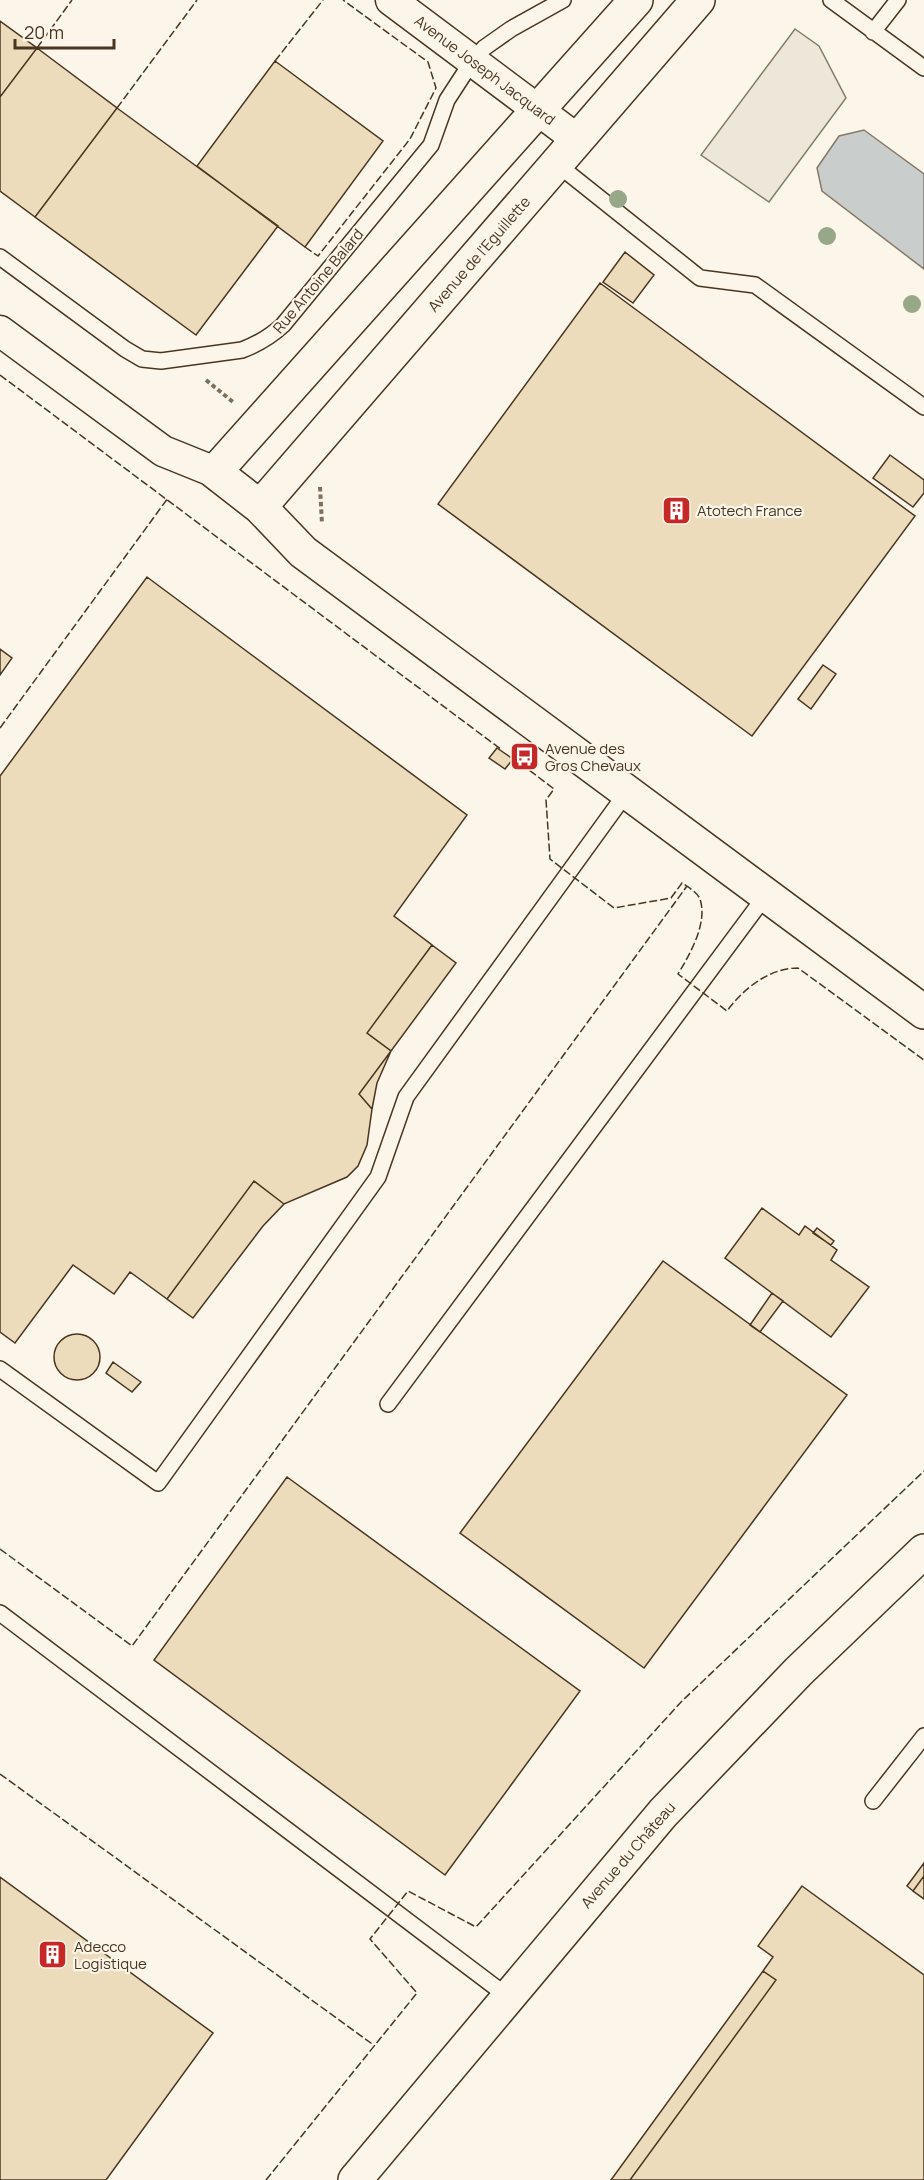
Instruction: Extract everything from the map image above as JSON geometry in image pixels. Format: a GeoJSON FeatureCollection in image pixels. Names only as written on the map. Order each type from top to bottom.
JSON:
{"type":"FeatureCollection","features":[{"type":"Feature","properties":{"kind":"street","name":"Avenue Joseph Jacquard"},"geometry":{"type":"LineString","coordinates":[[391,0],[539,111],[567,152]]}},
{"type":"Feature","properties":{"kind":"street"},"geometry":{"type":"LineString","coordinates":[[215,472],[636,0]]}},
{"type":"Feature","properties":{"kind":"street","name":"Avenue de l'Eguillette"},"geometry":{"type":"LineString","coordinates":[[260,507],[698,0]]}},
{"type":"Feature","properties":{"kind":"street"},"geometry":{"type":"LineString","coordinates":[[0,331],[163,451],[215,472],[260,507],[303,552],[924,1012]]}},
{"type":"Feature","properties":{"kind":"street","name":"Avenue du Château"},"geometry":{"type":"LineString","coordinates":[[354,2180],[671,1804],[798,1672],[924,1551]]}},
{"type":"Feature","properties":{"kind":"lane","name":"Rue Antoine Balard"},"geometry":{"type":"LineString","coordinates":[[0,257],[142,359],[162,361],[242,350],[269,338],[283,326],[431,144],[447,100],[473,60],[484,48],[511,29],[563,0]]}},
{"type":"Feature","properties":{"kind":"lane"},"geometry":{"type":"LineString","coordinates":[[831,0],[924,68]]}},
{"type":"Feature","properties":{"kind":"lane"},"geometry":{"type":"LineString","coordinates":[[873,32],[898,0]]}},
{"type":"Feature","properties":{"kind":"lane"},"geometry":{"type":"LineString","coordinates":[[567,152],[700,278],[755,285],[924,407]]}},
{"type":"Feature","properties":{"kind":"lane"},"geometry":{"type":"LineString","coordinates":[[0,1369],[158,1483],[378,1177],[406,1097],[627,792]]}},
{"type":"Feature","properties":{"kind":"lane"},"geometry":{"type":"LineString","coordinates":[[388,1404],[766,895]]}},
{"type":"Feature","properties":{"kind":"lane"},"geometry":{"type":"LineString","coordinates":[[0,1613],[507,1996]]}},
{"type":"Feature","properties":{"kind":"lane"},"geometry":{"type":"LineString","coordinates":[[873,1801],[924,1736]]}},
{"type":"Feature","properties":{"kind":"path"},"geometry":{"type":"LineString","coordinates":[[185,357],[191,368],[238,406]]}},
{"type":"Feature","properties":{"kind":"path"},"geometry":{"type":"LineString","coordinates":[[319,479],[324,522]]}},
{"type":"Feature","properties":{"kind":"shaded area"},"geometry":{"type":"Polygon","coordinates":[[[795,29],[819,46],[846,98],[769,202],[701,155],[795,29]]]}},
{"type":"Feature","properties":{"kind":"shaded area"},"geometry":{"type":"Polygon","coordinates":[[[864,130],[924,174],[924,269],[822,191],[817,168],[839,136],[864,130]]]}},
{"type":"Feature","properties":{"kind":"building"},"geometry":{"type":"Polygon","coordinates":[[[0,21],[37,48],[0,97],[0,21]]]}},
{"type":"Feature","properties":{"kind":"building"},"geometry":{"type":"Polygon","coordinates":[[[37,48],[117,108],[35,217],[0,191],[0,97],[37,48]]]}},
{"type":"Feature","properties":{"kind":"building"},"geometry":{"type":"Polygon","coordinates":[[[275,61],[383,141],[305,247],[197,166],[275,61]]]}},
{"type":"Feature","properties":{"kind":"building"},"geometry":{"type":"Polygon","coordinates":[[[117,108],[278,226],[196,335],[35,217],[117,108]]]}},
{"type":"Feature","properties":{"kind":"building"},"geometry":{"type":"Polygon","coordinates":[[[625,252],[654,275],[633,303],[603,282],[625,252]]]}},
{"type":"Feature","properties":{"kind":"building","name":"Atotech France"},"geometry":{"type":"Polygon","coordinates":[[[600,283],[915,516],[752,736],[438,504],[600,283]]]}},
{"type":"Feature","properties":{"kind":"building"},"geometry":{"type":"Polygon","coordinates":[[[890,455],[924,480],[924,493],[913,507],[873,478],[890,455]]]}},
{"type":"Feature","properties":{"kind":"building"},"geometry":{"type":"Polygon","coordinates":[[[147,577],[467,815],[394,916],[432,945],[367,1033],[391,1051],[359,1094],[372,1109],[367,1145],[358,1166],[347,1177],[284,1204],[254,1181],[167,1299],[130,1272],[114,1294],[73,1265],[15,1343],[0,1332],[0,776],[147,577]]]}},
{"type":"Feature","properties":{"kind":"building"},"geometry":{"type":"Polygon","coordinates":[[[0,649],[12,658],[0,675],[0,649]]]}},
{"type":"Feature","properties":{"kind":"building"},"geometry":{"type":"Polygon","coordinates":[[[823,665],[836,674],[811,709],[798,699],[823,665]]]}},
{"type":"Feature","properties":{"kind":"building"},"geometry":{"type":"Polygon","coordinates":[[[497,748],[513,759],[505,769],[489,758],[497,748]]]}},
{"type":"Feature","properties":{"kind":"building"},"geometry":{"type":"Polygon","coordinates":[[[432,945],[456,963],[391,1051],[367,1033],[432,945]]]}},
{"type":"Feature","properties":{"kind":"building"},"geometry":{"type":"Polygon","coordinates":[[[391,1051],[377,1083],[372,1109],[359,1094],[391,1051]]]}},
{"type":"Feature","properties":{"kind":"building"},"geometry":{"type":"Polygon","coordinates":[[[254,1181],[284,1204],[263,1226],[193,1318],[167,1299],[254,1181]]]}},
{"type":"Feature","properties":{"kind":"building"},"geometry":{"type":"Polygon","coordinates":[[[762,1208],[799,1235],[805,1226],[837,1250],[831,1260],[869,1287],[831,1337],[725,1258],[762,1208]]]}},
{"type":"Feature","properties":{"kind":"building"},"geometry":{"type":"Polygon","coordinates":[[[817,1228],[834,1241],[831,1245],[813,1233],[817,1228]]]}},
{"type":"Feature","properties":{"kind":"building"},"geometry":{"type":"Polygon","coordinates":[[[663,1261],[847,1395],[644,1668],[460,1533],[663,1261]]]}},
{"type":"Feature","properties":{"kind":"building"},"geometry":{"type":"Polygon","coordinates":[[[772,1293],[783,1301],[760,1332],[750,1325],[772,1293]]]}},
{"type":"Feature","properties":{"kind":"building"},"geometry":{"type":"Polygon","coordinates":[[[77,1334],[93,1341],[100,1357],[93,1373],[77,1380],[61,1373],[54,1357],[61,1341],[77,1334]]]}},
{"type":"Feature","properties":{"kind":"building"},"geometry":{"type":"Polygon","coordinates":[[[113,1362],[141,1382],[132,1392],[106,1373],[113,1362]]]}},
{"type":"Feature","properties":{"kind":"building"},"geometry":{"type":"Polygon","coordinates":[[[287,1477],[580,1691],[445,1875],[154,1660],[287,1477]]]}},
{"type":"Feature","properties":{"kind":"building"},"geometry":{"type":"Polygon","coordinates":[[[924,1863],[924,1876],[913,1891],[907,1886],[924,1863]]]}},
{"type":"Feature","properties":{"kind":"building"},"geometry":{"type":"Polygon","coordinates":[[[924,1876],[924,1899],[913,1891],[924,1876]]]}},
{"type":"Feature","properties":{"kind":"building","name":"Adecco Logistique"},"geometry":{"type":"Polygon","coordinates":[[[0,1877],[213,2033],[106,2180],[0,2180],[0,1877]]]}},
{"type":"Feature","properties":{"kind":"building"},"geometry":{"type":"Polygon","coordinates":[[[802,1886],[924,1975],[924,2180],[630,2180],[776,1980],[763,1971],[773,1957],[758,1946],[802,1886]]]}},
{"type":"Feature","properties":{"kind":"building"},"geometry":{"type":"Polygon","coordinates":[[[763,1971],[776,1980],[630,2180],[611,2180],[763,1971]]]}},
{"type":"Feature","properties":{"kind":"fence"},"geometry":{"type":"LineString","coordinates":[[37,48],[72,0]]}},
{"type":"Feature","properties":{"kind":"fence"},"geometry":{"type":"LineString","coordinates":[[117,108],[197,0]]}},
{"type":"Feature","properties":{"kind":"fence"},"geometry":{"type":"LineString","coordinates":[[275,61],[323,0]]}},
{"type":"Feature","properties":{"kind":"fence"},"geometry":{"type":"LineString","coordinates":[[305,247],[318,256],[410,139],[436,88],[428,62],[343,0]]}},
{"type":"Feature","properties":{"kind":"fence"},"geometry":{"type":"LineString","coordinates":[[0,375],[502,750]]}},
{"type":"Feature","properties":{"kind":"fence"},"geometry":{"type":"LineString","coordinates":[[0,728],[168,498]]}},
{"type":"Feature","properties":{"kind":"fence"},"geometry":{"type":"LineString","coordinates":[[512,757],[554,789],[546,800],[550,859],[614,908],[671,898],[682,883],[697,894],[702,908],[700,928],[678,974],[727,1011],[758,981],[777,972],[798,968],[924,1060]]}},
{"type":"Feature","properties":{"kind":"fence"},"geometry":{"type":"LineString","coordinates":[[0,1549],[132,1646],[687,886]]}},
{"type":"Feature","properties":{"kind":"fence"},"geometry":{"type":"LineString","coordinates":[[266,2180],[417,1993],[370,1939],[408,1891],[476,1927],[682,1701],[924,1471]]}},
{"type":"Feature","properties":{"kind":"fence"},"geometry":{"type":"LineString","coordinates":[[0,1774],[375,2046]]}},
{"type":"Feature","properties":{"kind":"place","name":"Atotech France"},"geometry":{"type":"Point","coordinates":[676,510]}},
{"type":"Feature","properties":{"kind":"place","name":"Avenue des Gros Chevaux"},"geometry":{"type":"Point","coordinates":[524,757]}},
{"type":"Feature","properties":{"kind":"place","name":"Adecco Logistique"},"geometry":{"type":"Point","coordinates":[53,1955]}}]}
